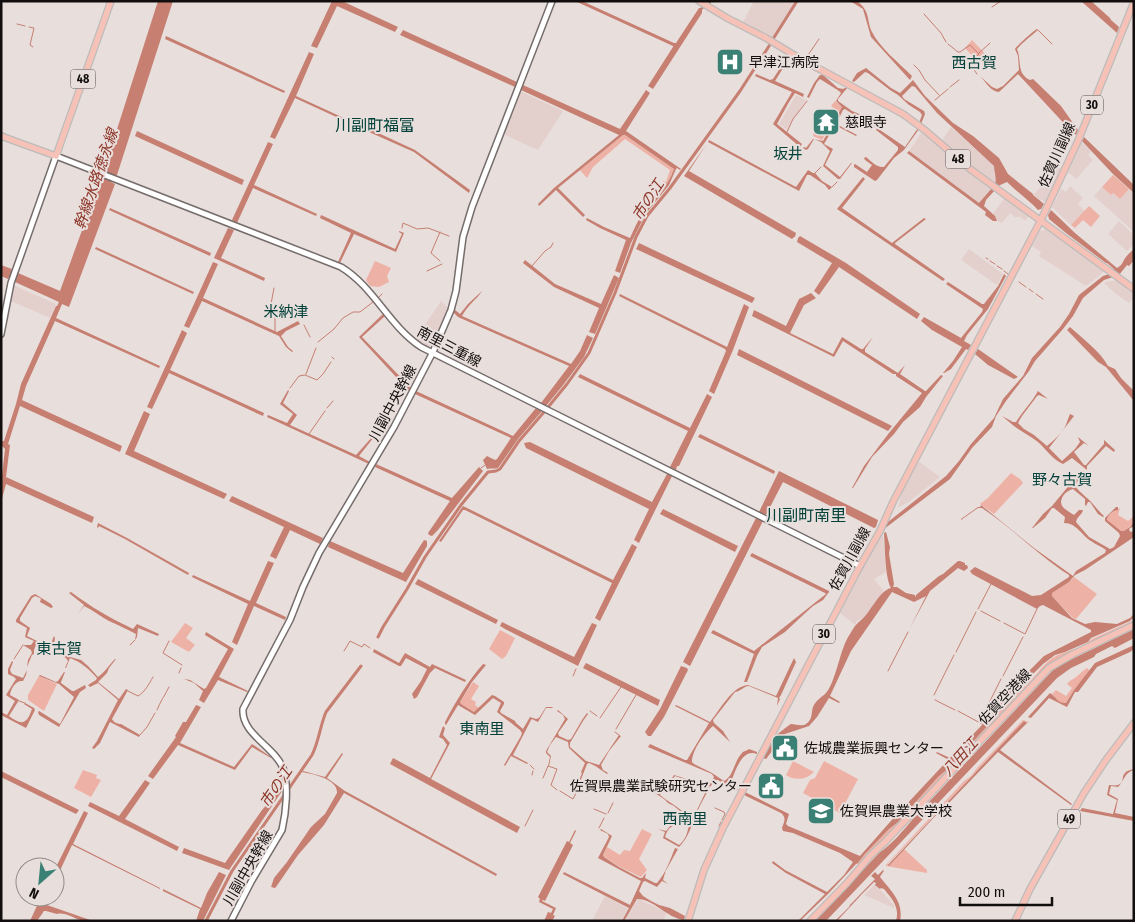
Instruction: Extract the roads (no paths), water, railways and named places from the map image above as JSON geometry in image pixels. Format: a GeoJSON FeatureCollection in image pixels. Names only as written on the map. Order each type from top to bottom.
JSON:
{"type":"FeatureCollection","features":[{"type":"Feature","properties":{"kind":"main road","name":"48"},"geometry":{"type":"LineString","coordinates":[[56,156],[111,1]]}},
{"type":"Feature","properties":{"kind":"main road","name":"48"},"geometry":{"type":"LineString","coordinates":[[698,1],[903,114],[926,131],[970,170],[1042,217],[1134,290]]}},
{"type":"Feature","properties":{"kind":"main road","name":"佐賀川副線"},"geometry":{"type":"LineString","coordinates":[[688,921],[705,868],[722,828],[880,531],[893,502],[1042,217],[1078,141],[1134,2]]}},
{"type":"Feature","properties":{"kind":"main road"},"geometry":{"type":"LineString","coordinates":[[1,136],[56,156]]}},
{"type":"Feature","properties":{"kind":"main road","name":"佐賀空港線"},"geometry":{"type":"LineString","coordinates":[[810,921],[1049,668],[1134,624]]}},
{"type":"Feature","properties":{"kind":"main road","name":"49"},"geometry":{"type":"LineString","coordinates":[[1014,921],[1084,793],[1134,723]]}},
{"type":"Feature","properties":{"kind":"street","name":"川副中央幹線"},"geometry":{"type":"LineString","coordinates":[[231,921],[251,882],[282,830],[286,796],[286,781],[278,760],[248,727],[242,715],[242,709],[290,620],[302,587],[319,554],[391,433],[451,310],[456,291],[463,237],[472,207],[552,1]]}},
{"type":"Feature","properties":{"kind":"street","name":"南里三重線"},"geometry":{"type":"LineString","coordinates":[[56,156],[341,267],[351,273],[368,290],[402,332],[421,347],[860,566]]}},
{"type":"Feature","properties":{"kind":"street"},"geometry":{"type":"LineString","coordinates":[[1,334],[12,279],[56,156]]}},
{"type":"Feature","properties":{"kind":"waterway","name":"市の江"},"geometry":{"type":"LineString","coordinates":[[773,39],[797,1]]}},
{"type":"Feature","properties":{"kind":"waterway"},"geometry":{"type":"LineString","coordinates":[[992,7],[1001,1]]}},
{"type":"Feature","properties":{"kind":"waterway"},"geometry":{"type":"LineString","coordinates":[[924,14],[941,33],[946,42]]}},
{"type":"Feature","properties":{"kind":"waterway"},"geometry":{"type":"LineString","coordinates":[[17,24],[25,26]]}},
{"type":"Feature","properties":{"kind":"waterway"},"geometry":{"type":"LineString","coordinates":[[29,27],[34,28],[30,45],[33,47]]}},
{"type":"Feature","properties":{"kind":"waterway"},"geometry":{"type":"LineString","coordinates":[[1038,30],[1052,44]]}},
{"type":"Feature","properties":{"kind":"waterway"},"geometry":{"type":"LineString","coordinates":[[806,58],[819,39]]}},
{"type":"Feature","properties":{"kind":"waterway","name":"市の江"},"geometry":{"type":"LineString","coordinates":[[549,406],[589,353],[615,293],[636,237],[647,216],[670,188],[740,91],[771,43]]}},
{"type":"Feature","properties":{"kind":"waterway"},"geometry":{"type":"LineString","coordinates":[[979,53],[990,43]]}},
{"type":"Feature","properties":{"kind":"waterway"},"geometry":{"type":"LineString","coordinates":[[948,44],[958,52],[970,45],[979,54],[969,63],[977,74]]}},
{"type":"Feature","properties":{"kind":"waterway"},"geometry":{"type":"LineString","coordinates":[[790,58],[818,72]]}},
{"type":"Feature","properties":{"kind":"waterway"},"geometry":{"type":"LineString","coordinates":[[914,65],[939,95]]}},
{"type":"Feature","properties":{"kind":"waterway"},"geometry":{"type":"LineString","coordinates":[[950,87],[959,80]]}},
{"type":"Feature","properties":{"kind":"waterway"},"geometry":{"type":"LineString","coordinates":[[935,100],[948,89]]}},
{"type":"Feature","properties":{"kind":"waterway"},"geometry":{"type":"LineString","coordinates":[[787,132],[793,119],[807,101]]}},
{"type":"Feature","properties":{"kind":"waterway"},"geometry":{"type":"LineString","coordinates":[[1,132],[10,136]]}},
{"type":"Feature","properties":{"kind":"waterway"},"geometry":{"type":"LineString","coordinates":[[815,173],[821,167]]}},
{"type":"Feature","properties":{"kind":"waterway"},"geometry":{"type":"LineString","coordinates":[[832,187],[837,182]]}},
{"type":"Feature","properties":{"kind":"waterway"},"geometry":{"type":"LineString","coordinates":[[402,228],[403,223],[417,229],[428,228],[449,236]]}},
{"type":"Feature","properties":{"kind":"waterway"},"geometry":{"type":"LineString","coordinates":[[440,232],[431,253],[440,261]]}},
{"type":"Feature","properties":{"kind":"waterway"},"geometry":{"type":"LineString","coordinates":[[532,266],[553,243]]}},
{"type":"Feature","properties":{"kind":"waterway"},"geometry":{"type":"LineString","coordinates":[[990,261],[995,264]]}},
{"type":"Feature","properties":{"kind":"waterway"},"geometry":{"type":"LineString","coordinates":[[427,271],[442,264]]}},
{"type":"Feature","properties":{"kind":"waterway"},"geometry":{"type":"LineString","coordinates":[[997,266],[1002,269]]}},
{"type":"Feature","properties":{"kind":"waterway"},"geometry":{"type":"LineString","coordinates":[[1004,271],[1008,274]]}},
{"type":"Feature","properties":{"kind":"waterway"},"geometry":{"type":"LineString","coordinates":[[1019,282],[1026,287]]}},
{"type":"Feature","properties":{"kind":"waterway"},"geometry":{"type":"LineString","coordinates":[[274,288],[271,304],[275,306],[275,331]]}},
{"type":"Feature","properties":{"kind":"waterway"},"geometry":{"type":"LineString","coordinates":[[1029,289],[1033,292]]}},
{"type":"Feature","properties":{"kind":"waterway"},"geometry":{"type":"LineString","coordinates":[[378,298],[382,294]]}},
{"type":"Feature","properties":{"kind":"waterway"},"geometry":{"type":"LineString","coordinates":[[1036,294],[1043,299]]}},
{"type":"Feature","properties":{"kind":"waterway"},"geometry":{"type":"LineString","coordinates":[[318,342],[334,329],[343,318],[353,312],[360,312],[373,302]]}},
{"type":"Feature","properties":{"kind":"waterway"},"geometry":{"type":"LineString","coordinates":[[304,325],[310,337]]}},
{"type":"Feature","properties":{"kind":"waterway"},"geometry":{"type":"LineString","coordinates":[[306,374],[316,348]]}},
{"type":"Feature","properties":{"kind":"waterway"},"geometry":{"type":"LineString","coordinates":[[290,388],[299,376],[305,375],[317,380],[331,362]]}},
{"type":"Feature","properties":{"kind":"waterway"},"geometry":{"type":"LineString","coordinates":[[327,408],[333,401]]}},
{"type":"Feature","properties":{"kind":"waterway"},"geometry":{"type":"LineString","coordinates":[[309,434],[325,411]]}},
{"type":"Feature","properties":{"kind":"waterway","name":"市の江"},"geometry":{"type":"LineString","coordinates":[[378,637],[425,557],[461,505],[488,472],[500,469],[519,441],[544,412]]}},
{"type":"Feature","properties":{"kind":"waterway"},"geometry":{"type":"LineString","coordinates":[[481,468],[485,465]]}},
{"type":"Feature","properties":{"kind":"waterway"},"geometry":{"type":"LineString","coordinates":[[978,609],[991,584]]}},
{"type":"Feature","properties":{"kind":"waterway"},"geometry":{"type":"LineString","coordinates":[[1004,623],[1025,634],[1037,609]]}},
{"type":"Feature","properties":{"kind":"waterway"},"geometry":{"type":"LineString","coordinates":[[981,611],[1000,621]]}},
{"type":"Feature","properties":{"kind":"waterway"},"geometry":{"type":"LineString","coordinates":[[956,652],[976,612]]}},
{"type":"Feature","properties":{"kind":"waterway"},"geometry":{"type":"LineString","coordinates":[[888,671],[908,632]]}},
{"type":"Feature","properties":{"kind":"waterway"},"geometry":{"type":"LineString","coordinates":[[1003,676],[1023,637]]}},
{"type":"Feature","properties":{"kind":"waterway"},"geometry":{"type":"LineString","coordinates":[[130,645],[135,640]]}},
{"type":"Feature","properties":{"kind":"waterway"},"geometry":{"type":"LineString","coordinates":[[169,641],[163,653],[182,665]]}},
{"type":"Feature","properties":{"kind":"waterway"},"geometry":{"type":"LineString","coordinates":[[344,651],[350,641],[362,647],[364,644],[370,648]]}},
{"type":"Feature","properties":{"kind":"waterway"},"geometry":{"type":"LineString","coordinates":[[14,659],[23,645]]}},
{"type":"Feature","properties":{"kind":"waterway"},"geometry":{"type":"LineString","coordinates":[[934,695],[954,655]]}},
{"type":"Feature","properties":{"kind":"waterway","name":"市の江"},"geometry":{"type":"LineString","coordinates":[[206,921],[232,871],[312,755],[326,712],[361,666]]}},
{"type":"Feature","properties":{"kind":"waterway"},"geometry":{"type":"LineString","coordinates":[[179,673],[181,668]]}},
{"type":"Feature","properties":{"kind":"waterway"},"geometry":{"type":"LineString","coordinates":[[573,676],[576,669]]}},
{"type":"Feature","properties":{"kind":"waterway"},"geometry":{"type":"LineString","coordinates":[[128,691],[138,696],[145,690],[153,677]]}},
{"type":"Feature","properties":{"kind":"waterway"},"geometry":{"type":"LineString","coordinates":[[981,719],[1001,679]]}},
{"type":"Feature","properties":{"kind":"waterway"},"geometry":{"type":"LineString","coordinates":[[157,710],[169,687]]}},
{"type":"Feature","properties":{"kind":"waterway"},"geometry":{"type":"LineString","coordinates":[[600,718],[621,687]]}},
{"type":"Feature","properties":{"kind":"waterway"},"geometry":{"type":"LineString","coordinates":[[616,729],[636,695]]}},
{"type":"Feature","properties":{"kind":"waterway"},"geometry":{"type":"LineString","coordinates":[[935,700],[955,710]]}},
{"type":"Feature","properties":{"kind":"waterway"},"geometry":{"type":"LineString","coordinates":[[19,701],[25,703]]}},
{"type":"Feature","properties":{"kind":"waterway"},"geometry":{"type":"LineString","coordinates":[[590,711],[597,716]]}},
{"type":"Feature","properties":{"kind":"waterway"},"geometry":{"type":"LineString","coordinates":[[958,711],[984,725]]}},
{"type":"Feature","properties":{"kind":"waterway"},"geometry":{"type":"LineString","coordinates":[[140,735],[155,713]]}},
{"type":"Feature","properties":{"kind":"waterway"},"geometry":{"type":"LineString","coordinates":[[615,732],[619,735]]}},
{"type":"Feature","properties":{"kind":"waterway"},"geometry":{"type":"LineString","coordinates":[[530,765],[534,769]]}},
{"type":"Feature","properties":{"kind":"waterway"},"geometry":{"type":"LineString","coordinates":[[543,778],[548,766],[557,769],[551,785],[557,790]]}},
{"type":"Feature","properties":{"kind":"waterway"},"geometry":{"type":"LineString","coordinates":[[532,775],[533,771]]}},
{"type":"Feature","properties":{"kind":"waterway"},"geometry":{"type":"LineString","coordinates":[[560,791],[573,799],[578,789]]}},
{"type":"Feature","properties":{"kind":"waterway"},"geometry":{"type":"LineString","coordinates":[[608,813],[613,803]]}},
{"type":"Feature","properties":{"kind":"waterway"},"geometry":{"type":"LineString","coordinates":[[715,808],[724,812],[722,820]]}},
{"type":"Feature","properties":{"kind":"waterway"},"geometry":{"type":"LineString","coordinates":[[594,809],[606,814]]}},
{"type":"Feature","properties":{"kind":"waterway"},"geometry":{"type":"LineString","coordinates":[[525,826],[533,810]]}},
{"type":"Feature","properties":{"kind":"waterway"},"geometry":{"type":"LineString","coordinates":[[599,828],[604,818]]}},
{"type":"Feature","properties":{"kind":"waterway"},"geometry":{"type":"LineString","coordinates":[[719,826],[721,822]]}},
{"type":"Feature","properties":{"kind":"place","name":"早津江病院"},"geometry":{"type":"Point","coordinates":[730,62]}},
{"type":"Feature","properties":{"kind":"place","name":"慈眼寺"},"geometry":{"type":"Point","coordinates":[826,122]}},
{"type":"Feature","properties":{"kind":"place","name":"佐城農業振興センター"},"geometry":{"type":"Point","coordinates":[785,748]}},
{"type":"Feature","properties":{"kind":"place","name":"佐賀県農業試験研究センター"},"geometry":{"type":"Point","coordinates":[771,786]}},
{"type":"Feature","properties":{"kind":"place","name":"佐賀県農業大学校"},"geometry":{"type":"Point","coordinates":[821,811]}},
{"type":"Feature","properties":{"kind":"district","name":"西古賀"},"geometry":{"type":"Point","coordinates":[974,63]}},
{"type":"Feature","properties":{"kind":"district","name":"川副町福富"},"geometry":{"type":"Point","coordinates":[375,125]}},
{"type":"Feature","properties":{"kind":"district","name":"坂井"},"geometry":{"type":"Point","coordinates":[788,154]}},
{"type":"Feature","properties":{"kind":"district","name":"米納津"},"geometry":{"type":"Point","coordinates":[286,312]}},
{"type":"Feature","properties":{"kind":"district","name":"野々古賀"},"geometry":{"type":"Point","coordinates":[1062,480]}},
{"type":"Feature","properties":{"kind":"district","name":"川副町南里"},"geometry":{"type":"Point","coordinates":[806,515]}},
{"type":"Feature","properties":{"kind":"district","name":"東古賀"},"geometry":{"type":"Point","coordinates":[59,649]}},
{"type":"Feature","properties":{"kind":"district","name":"東南里"},"geometry":{"type":"Point","coordinates":[482,729]}},
{"type":"Feature","properties":{"kind":"district","name":"西南里"},"geometry":{"type":"Point","coordinates":[685,819]}},
{"type":"Feature","properties":{"kind":"water label","name":"幹線水路徳永線"},"geometry":{"type":"Point","coordinates":[96,179]}},
{"type":"Feature","properties":{"kind":"water label","name":"八田江"},"geometry":{"type":"Point","coordinates":[960,757]}}]}
